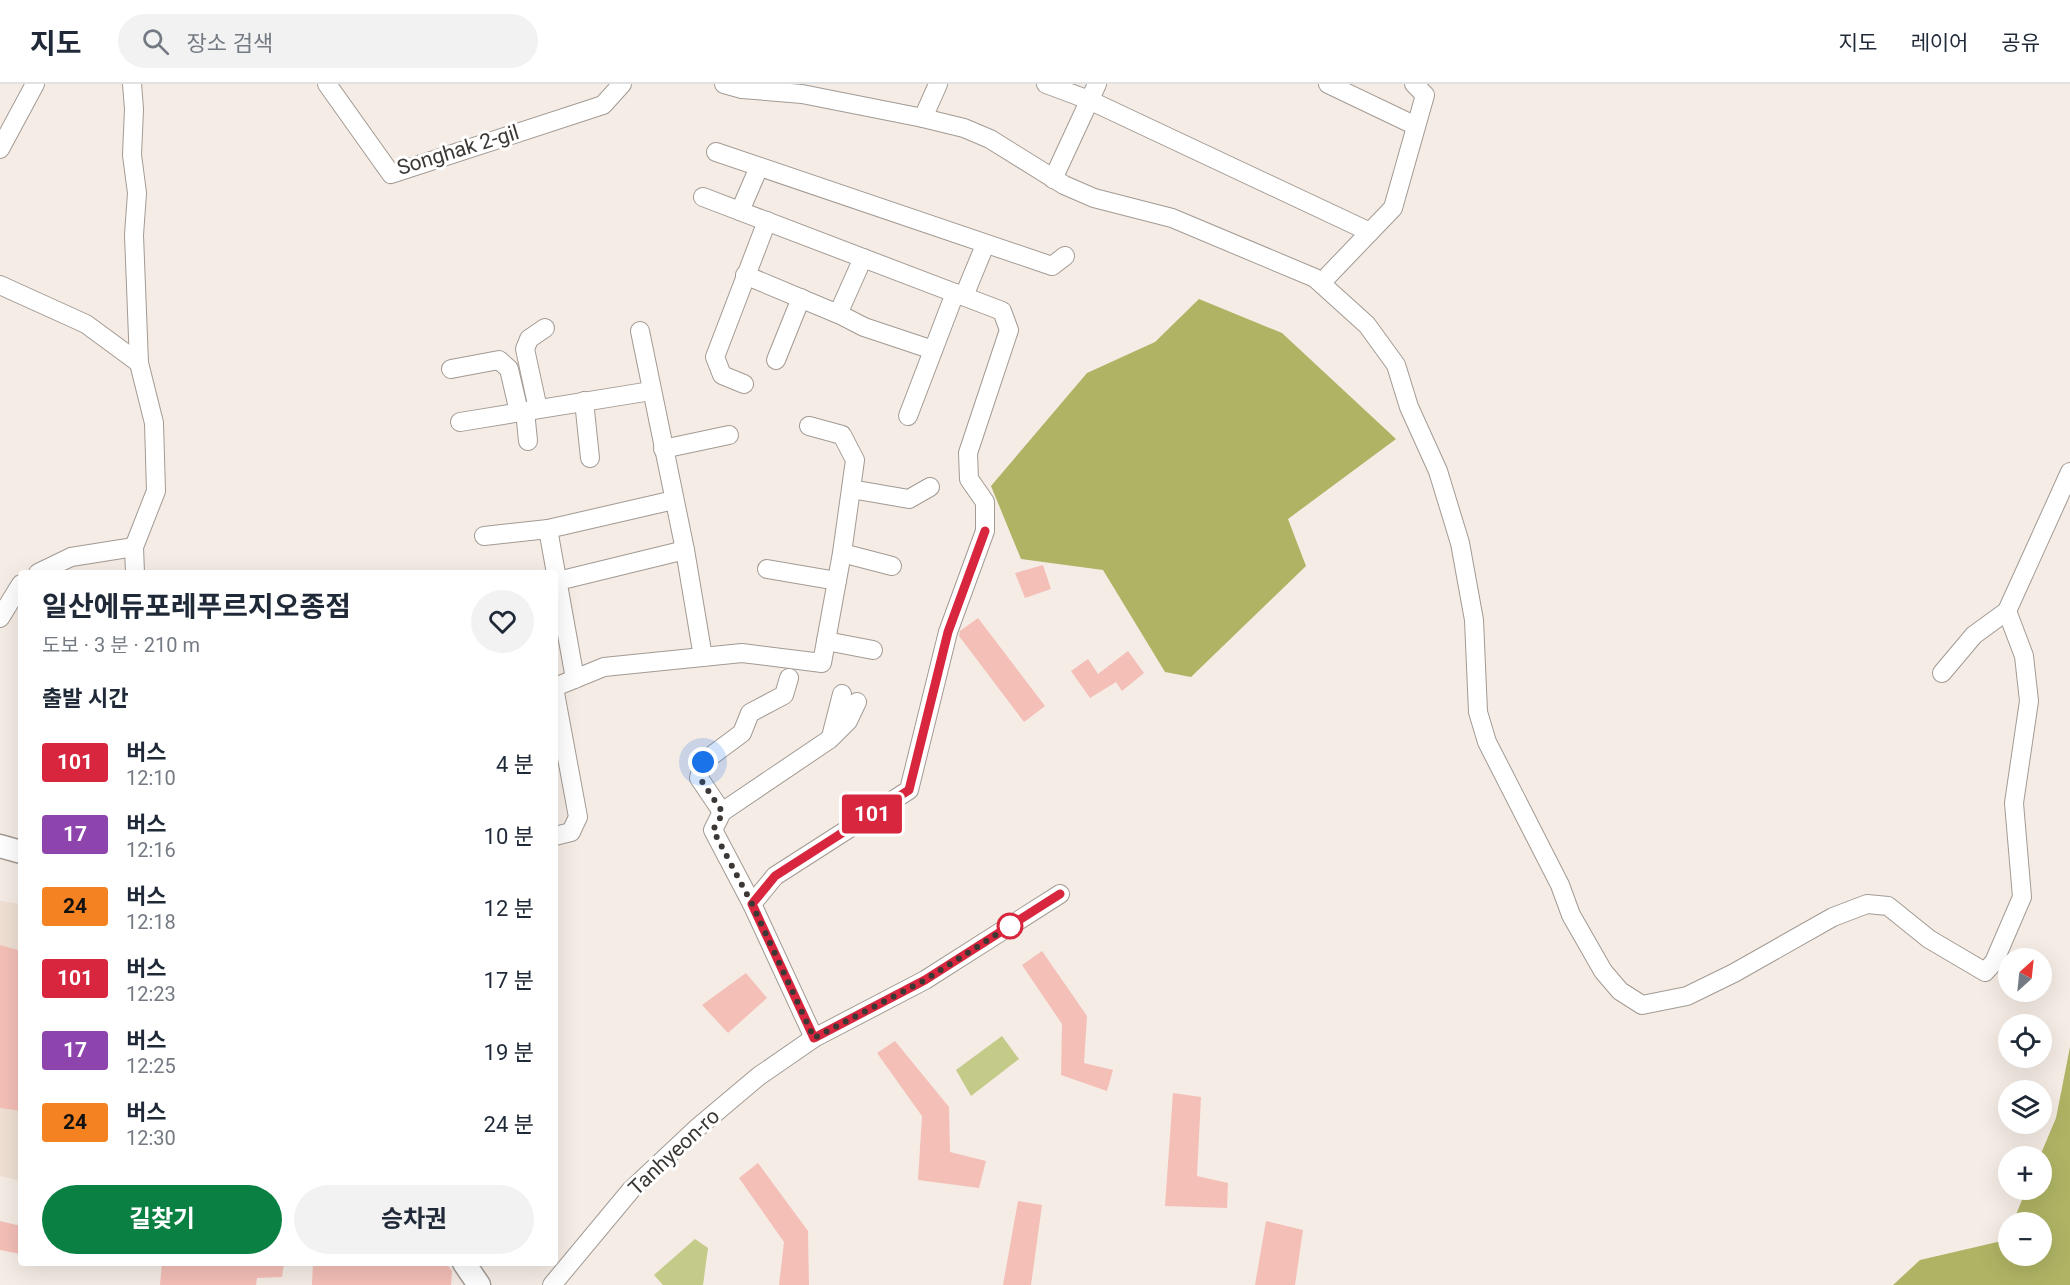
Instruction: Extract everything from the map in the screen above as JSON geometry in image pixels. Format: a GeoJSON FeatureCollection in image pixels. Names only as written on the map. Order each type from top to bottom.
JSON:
{"type":"FeatureCollection","features":[{"type":"Feature","properties":{"kind":"main road"},"geometry":{"type":"LineString","coordinates":[[466,1266],[479,1285]]}},
{"type":"Feature","properties":{"kind":"street"},"geometry":{"type":"LineString","coordinates":[[0,149],[35,84]]}},
{"type":"Feature","properties":{"kind":"street"},"geometry":{"type":"LineString","coordinates":[[132,84],[134,109],[132,155],[137,194],[134,235],[140,363],[154,423],[156,491],[134,547],[135,570]]}},
{"type":"Feature","properties":{"kind":"street","name":"Songhak 2-gil"},"geometry":{"type":"LineString","coordinates":[[327,84],[391,174],[603,105],[622,84]]}},
{"type":"Feature","properties":{"kind":"street"},"geometry":{"type":"LineString","coordinates":[[724,84],[742,89],[802,94],[964,128],[990,139],[1053,179],[1094,198],[1172,218],[1315,278],[1367,325],[1396,365],[1409,407],[1438,471],[1460,543],[1474,620],[1478,712],[1487,742],[1560,885],[1571,915],[1603,971],[1620,991],[1642,1005],[1687,996],[1734,973],[1833,917],[1867,904],[1888,906],[1929,939],[1985,972],[1990,967],[2022,897],[2014,802],[2029,701],[2024,656],[2007,611]]}},
{"type":"Feature","properties":{"kind":"street"},"geometry":{"type":"LineString","coordinates":[[923,118],[938,84]]}},
{"type":"Feature","properties":{"kind":"street"},"geometry":{"type":"LineString","coordinates":[[1046,84],[1093,92],[1370,232]]}},
{"type":"Feature","properties":{"kind":"street"},"geometry":{"type":"LineString","coordinates":[[1328,84],[1416,126]]}},
{"type":"Feature","properties":{"kind":"street"},"geometry":{"type":"LineString","coordinates":[[1321,283],[1393,208],[1425,95],[1414,84]]}},
{"type":"Feature","properties":{"kind":"street"},"geometry":{"type":"LineString","coordinates":[[1053,179],[1093,92]]}},
{"type":"Feature","properties":{"kind":"street"},"geometry":{"type":"LineString","coordinates":[[716,152],[1052,266],[1065,256]]}},
{"type":"Feature","properties":{"kind":"street"},"geometry":{"type":"LineString","coordinates":[[740,211],[759,167]]}},
{"type":"Feature","properties":{"kind":"street"},"geometry":{"type":"LineString","coordinates":[[703,197],[1002,311],[1009,330],[968,453],[969,479],[985,502],[985,531],[948,632],[909,790],[775,876],[752,904]]}},
{"type":"Feature","properties":{"kind":"street"},"geometry":{"type":"LineString","coordinates":[[744,384],[722,375],[715,357],[766,221]]}},
{"type":"Feature","properties":{"kind":"street"},"geometry":{"type":"LineString","coordinates":[[908,416],[933,350],[959,294],[986,245]]}},
{"type":"Feature","properties":{"kind":"street"},"geometry":{"type":"LineString","coordinates":[[835,312],[838,314],[863,258]]}},
{"type":"Feature","properties":{"kind":"street"},"geometry":{"type":"LineString","coordinates":[[745,275],[835,312],[864,327],[933,350]]}},
{"type":"Feature","properties":{"kind":"street"},"geometry":{"type":"LineString","coordinates":[[0,285],[86,324],[140,363]]}},
{"type":"Feature","properties":{"kind":"street"},"geometry":{"type":"LineString","coordinates":[[776,360],[801,298]]}},
{"type":"Feature","properties":{"kind":"street"},"geometry":{"type":"LineString","coordinates":[[528,441],[525,349],[529,339],[545,328]]}},
{"type":"Feature","properties":{"kind":"street"},"geometry":{"type":"LineString","coordinates":[[640,331],[685,550],[703,657]]}},
{"type":"Feature","properties":{"kind":"street"},"geometry":{"type":"LineString","coordinates":[[451,369],[499,360],[509,369],[527,411]]}},
{"type":"Feature","properties":{"kind":"street"},"geometry":{"type":"LineString","coordinates":[[460,422],[651,391]]}},
{"type":"Feature","properties":{"kind":"street"},"geometry":{"type":"LineString","coordinates":[[584,401],[590,458]]}},
{"type":"Feature","properties":{"kind":"street"},"geometry":{"type":"LineString","coordinates":[[558,686],[604,668],[742,653],[822,663],[842,553],[855,459],[842,435],[808,426]]}},
{"type":"Feature","properties":{"kind":"street"},"geometry":{"type":"LineString","coordinates":[[663,449],[729,435]]}},
{"type":"Feature","properties":{"kind":"street"},"geometry":{"type":"LineString","coordinates":[[1942,673],[1974,635],[2007,611],[2070,472]]}},
{"type":"Feature","properties":{"kind":"street"},"geometry":{"type":"LineString","coordinates":[[851,489],[909,499],[930,487]]}},
{"type":"Feature","properties":{"kind":"street"},"geometry":{"type":"LineString","coordinates":[[484,536],[548,529],[674,500]]}},
{"type":"Feature","properties":{"kind":"street"},"geometry":{"type":"LineString","coordinates":[[548,529],[556,570]]}},
{"type":"Feature","properties":{"kind":"street"},"geometry":{"type":"LineString","coordinates":[[44,570],[71,557],[134,547]]}},
{"type":"Feature","properties":{"kind":"street"},"geometry":{"type":"LineString","coordinates":[[575,679],[558,581],[685,550]]}},
{"type":"Feature","properties":{"kind":"street"},"geometry":{"type":"LineString","coordinates":[[842,553],[892,566]]}},
{"type":"Feature","properties":{"kind":"street"},"geometry":{"type":"LineString","coordinates":[[767,569],[837,581]]}},
{"type":"Feature","properties":{"kind":"street"},"geometry":{"type":"LineString","coordinates":[[0,618],[18,589]]}},
{"type":"Feature","properties":{"kind":"street"},"geometry":{"type":"LineString","coordinates":[[826,642],[873,650]]}},
{"type":"Feature","properties":{"kind":"street"},"geometry":{"type":"LineString","coordinates":[[723,813],[699,777],[703,762],[742,733],[750,713],[784,695],[789,678]]}},
{"type":"Feature","properties":{"kind":"street"},"geometry":{"type":"LineString","coordinates":[[814,1038],[752,904],[713,830],[723,813],[830,739],[849,721],[850,698]]}},
{"type":"Feature","properties":{"kind":"street"},"geometry":{"type":"LineString","coordinates":[[558,709],[578,817],[571,832],[558,835]]}},
{"type":"Feature","properties":{"kind":"street","name":"Tanhyeon-ro"},"geometry":{"type":"LineString","coordinates":[[552,1285],[631,1190],[696,1129],[759,1076],[814,1038],[925,980],[1060,894]]}},
{"type":"Feature","properties":{"kind":"shaded area"},"geometry":{"type":"Polygon","coordinates":[[[0,901],[18,904],[18,1180],[0,1176],[0,901]]]}},
{"type":"Feature","properties":{"kind":"green space"},"geometry":{"type":"Polygon","coordinates":[[[1199,299],[1282,333],[1396,439],[1288,519],[1306,566],[1191,677],[1165,672],[1103,570],[1021,559],[991,486],[1087,373],[1155,342],[1199,299]]]}},
{"type":"Feature","properties":{"kind":"green space"},"geometry":{"type":"Polygon","coordinates":[[[1002,1036],[1019,1059],[971,1096],[956,1070],[1002,1036]]]}},
{"type":"Feature","properties":{"kind":"green space"},"geometry":{"type":"Polygon","coordinates":[[[2070,1047],[2070,1285],[1893,1285],[1920,1260],[1998,1242],[1998,1266],[2052,1266],[2052,1212],[2017,1212],[2022,1200],[2052,1200],[2052,1146],[2044,1146],[2049,1134],[2052,1134],[2070,1047]]]}},
{"type":"Feature","properties":{"kind":"green space"},"geometry":{"type":"Polygon","coordinates":[[[695,1239],[708,1248],[703,1285],[663,1285],[654,1275],[695,1239]]]}},
{"type":"Feature","properties":{"kind":"building"},"geometry":{"type":"Polygon","coordinates":[[[1043,565],[1051,589],[1025,598],[1015,573],[1043,565]]]}},
{"type":"Feature","properties":{"kind":"building"},"geometry":{"type":"Polygon","coordinates":[[[978,618],[1045,706],[1024,722],[959,636],[960,631],[978,618]]]}},
{"type":"Feature","properties":{"kind":"building"},"geometry":{"type":"Polygon","coordinates":[[[1128,651],[1144,673],[1122,691],[1116,682],[1090,698],[1071,671],[1088,659],[1098,674],[1128,651]]]}},
{"type":"Feature","properties":{"kind":"building"},"geometry":{"type":"Polygon","coordinates":[[[0,945],[18,950],[18,1111],[0,1108],[0,945]]]}},
{"type":"Feature","properties":{"kind":"building"},"geometry":{"type":"Polygon","coordinates":[[[1042,951],[1087,1016],[1084,1063],[1113,1070],[1107,1091],[1061,1075],[1062,1024],[1022,965],[1042,951]]]}},
{"type":"Feature","properties":{"kind":"building"},"geometry":{"type":"Polygon","coordinates":[[[746,973],[767,998],[728,1033],[702,1005],[746,973]]]}},
{"type":"Feature","properties":{"kind":"building"},"geometry":{"type":"Polygon","coordinates":[[[895,1041],[949,1107],[950,1152],[986,1161],[979,1188],[918,1180],[922,1116],[877,1053],[895,1041]]]}},
{"type":"Feature","properties":{"kind":"building"},"geometry":{"type":"Polygon","coordinates":[[[1173,1093],[1201,1097],[1197,1176],[1228,1183],[1227,1208],[1165,1206],[1173,1093]]]}},
{"type":"Feature","properties":{"kind":"building"},"geometry":{"type":"Polygon","coordinates":[[[758,1163],[808,1231],[809,1285],[779,1285],[784,1242],[739,1178],[758,1163]]]}},
{"type":"Feature","properties":{"kind":"building"},"geometry":{"type":"Polygon","coordinates":[[[1018,1201],[1042,1205],[1031,1285],[1003,1285],[1018,1201]]]}},
{"type":"Feature","properties":{"kind":"building"},"geometry":{"type":"Polygon","coordinates":[[[0,1221],[18,1225],[18,1253],[0,1250],[0,1221]]]}},
{"type":"Feature","properties":{"kind":"building"},"geometry":{"type":"Polygon","coordinates":[[[1266,1221],[1303,1230],[1295,1285],[1255,1285],[1266,1221]]]}},
{"type":"Feature","properties":{"kind":"building"},"geometry":{"type":"Polygon","coordinates":[[[162,1266],[284,1266],[282,1277],[257,1278],[256,1285],[160,1285],[162,1266]]]}},
{"type":"Feature","properties":{"kind":"building"},"geometry":{"type":"Polygon","coordinates":[[[313,1266],[448,1266],[452,1271],[451,1285],[312,1285],[313,1266]]]}},
{"type":"Feature","properties":{"kind":"bus line","name":"101"},"geometry":{"type":"LineString","coordinates":[[985,531],[948,632],[909,790],[775,876],[752,904],[814,1038],[925,980],[1060,894]]}},
{"type":"Feature","properties":{"kind":"route"},"geometry":{"type":"LineString","coordinates":[[703,762],[699,777],[723,813],[713,830],[752,904],[814,1038],[925,980],[1010,926]]}}]}
